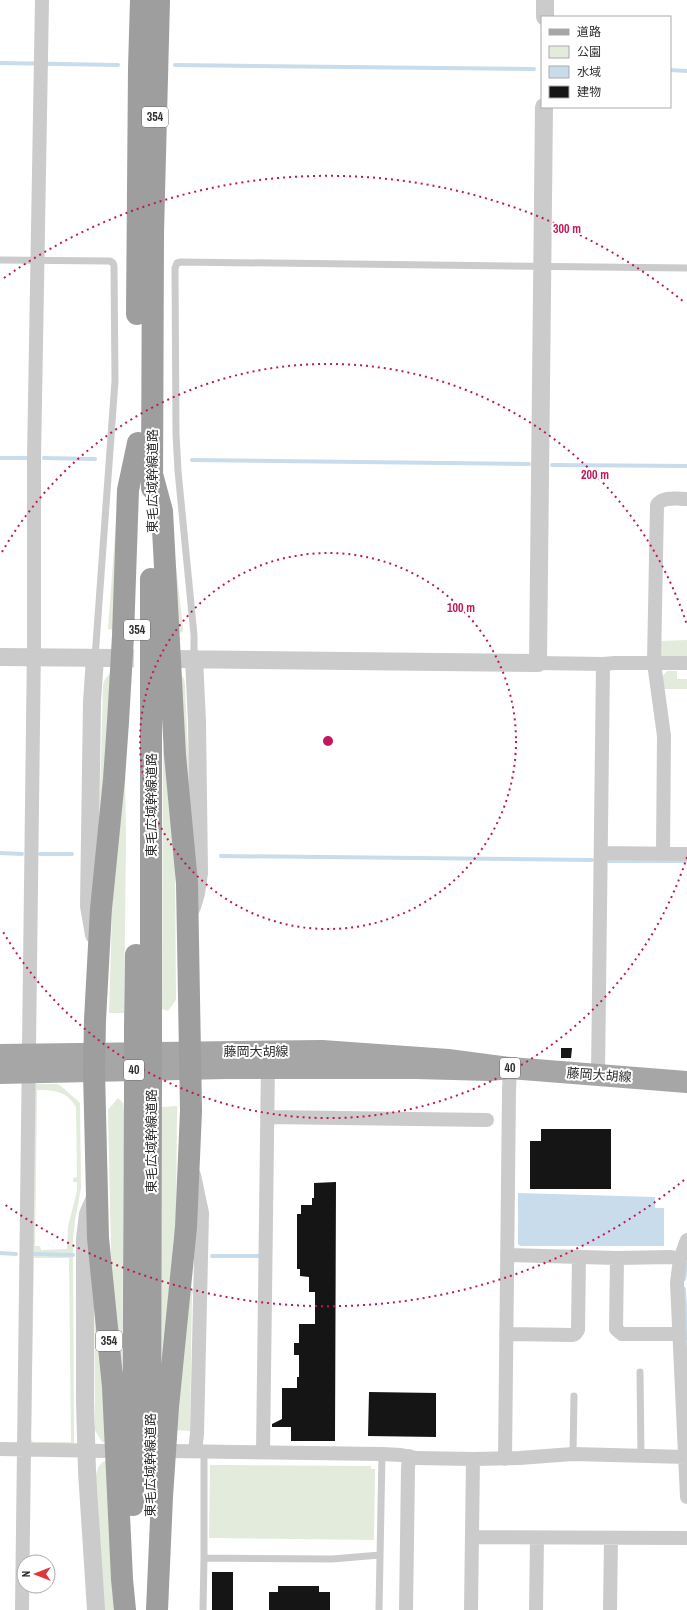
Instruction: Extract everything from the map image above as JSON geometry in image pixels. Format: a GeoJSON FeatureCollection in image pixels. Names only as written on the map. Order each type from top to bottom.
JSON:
{"type":"FeatureCollection","features":[{"type":"Feature","properties":{"kind":"highway","name":"東毛広域幹線道路"},"geometry":{"type":"LineString","coordinates":[[141,0],[137,225],[138,443],[143,1087],[150,1610]]}},
{"type":"Feature","properties":{"kind":"highway","name":"東毛広域幹線道路"},"geometry":{"type":"LineString","coordinates":[[143,1027],[152,474],[153,233],[159,0]]}},
{"type":"Feature","properties":{"kind":"highway","name":"354"},"geometry":{"type":"LineString","coordinates":[[125,1610],[122,1579],[113,1387],[98,1238],[98,947],[118,722],[123,636],[128,490],[138,443]]}},
{"type":"Feature","properties":{"kind":"highway","name":"354"},"geometry":{"type":"LineString","coordinates":[[152,474],[162,511],[174,748],[185,850],[188,924],[187,1067],[190,1162],[186,1227],[167,1422],[157,1610]]}},
{"type":"Feature","properties":{"kind":"highway","name":"東毛広域幹線道路"},"geometry":{"type":"LineString","coordinates":[[132,1610],[143,1087]]}},
{"type":"Feature","properties":{"kind":"main road","name":"藤岡大胡線"},"geometry":{"type":"LineString","coordinates":[[0,1073],[29,1064],[98,1056],[187,1067],[330,1051],[455,1061],[510,1068],[687,1082]]}},
{"type":"Feature","properties":{"kind":"main road","name":"藤岡大胡線"},"geometry":{"type":"LineString","coordinates":[[0,1055],[29,1064]]}},
{"type":"Feature","properties":{"kind":"main road","name":"藤岡大胡線"},"geometry":{"type":"LineString","coordinates":[[268,1058],[416,1068],[490,1070],[510,1068]]}},
{"type":"Feature","properties":{"kind":"main road"},"geometry":{"type":"LineString","coordinates":[[0,1067],[29,1064]]}},
{"type":"Feature","properties":{"kind":"street"},"geometry":{"type":"LineString","coordinates":[[22,1610],[34,657],[34,458],[42,0]]}},
{"type":"Feature","properties":{"kind":"street"},"geometry":{"type":"LineString","coordinates":[[545,0],[545,16]]}},
{"type":"Feature","properties":{"kind":"street"},"geometry":{"type":"LineString","coordinates":[[538,663],[544,108]]}},
{"type":"Feature","properties":{"kind":"street"},"geometry":{"type":"LineString","coordinates":[[663,853],[664,736],[654,663],[657,505],[664,499],[687,499]]}},
{"type":"Feature","properties":{"kind":"street"},"geometry":{"type":"LineString","coordinates":[[0,657],[116,658]]}},
{"type":"Feature","properties":{"kind":"street"},"geometry":{"type":"LineString","coordinates":[[95,658],[92,718],[89,906],[94,935],[98,947]]}},
{"type":"Feature","properties":{"kind":"street"},"geometry":{"type":"LineString","coordinates":[[174,659],[194,658],[603,664],[687,663]]}},
{"type":"Feature","properties":{"kind":"street"},"geometry":{"type":"LineString","coordinates":[[188,924],[196,893],[199,873],[197,722],[194,658]]}},
{"type":"Feature","properties":{"kind":"street"},"geometry":{"type":"LineString","coordinates":[[598,1074],[603,664]]}},
{"type":"Feature","properties":{"kind":"street"},"geometry":{"type":"LineString","coordinates":[[601,853],[687,854]]}},
{"type":"Feature","properties":{"kind":"street"},"geometry":{"type":"LineString","coordinates":[[263,1452],[268,1058]]}},
{"type":"Feature","properties":{"kind":"street"},"geometry":{"type":"LineString","coordinates":[[505,1459],[506,1255],[510,1068]]}},
{"type":"Feature","properties":{"kind":"street"},"geometry":{"type":"LineString","coordinates":[[267,1117],[487,1120]]}},
{"type":"Feature","properties":{"kind":"street"},"geometry":{"type":"LineString","coordinates":[[190,1162],[197,1185],[202,1213],[198,1426],[200,1451]]}},
{"type":"Feature","properties":{"kind":"street"},"geometry":{"type":"LineString","coordinates":[[96,1610],[85,1393],[85,1240],[88,1214],[98,1193]]}},
{"type":"Feature","properties":{"kind":"street"},"geometry":{"type":"LineString","coordinates":[[687,1240],[680,1259],[682,1283],[680,1334],[687,1497]]}},
{"type":"Feature","properties":{"kind":"street"},"geometry":{"type":"LineString","coordinates":[[506,1255],[617,1258],[671,1257],[680,1259]]}},
{"type":"Feature","properties":{"kind":"street"},"geometry":{"type":"LineString","coordinates":[[506,1334],[572,1335],[577,1332],[579,1257]]}},
{"type":"Feature","properties":{"kind":"street"},"geometry":{"type":"LineString","coordinates":[[617,1258],[616,1329],[622,1334],[680,1334]]}},
{"type":"Feature","properties":{"kind":"street"},"geometry":{"type":"LineString","coordinates":[[0,1449],[108,1451]]}},
{"type":"Feature","properties":{"kind":"street"},"geometry":{"type":"LineString","coordinates":[[170,1451],[382,1454],[423,1458],[505,1459],[573,1454],[641,1456],[686,1450]]}},
{"type":"Feature","properties":{"kind":"street"},"geometry":{"type":"LineString","coordinates":[[406,1610],[409,1456]]}},
{"type":"Feature","properties":{"kind":"street"},"geometry":{"type":"LineString","coordinates":[[471,1610],[473,1459]]}},
{"type":"Feature","properties":{"kind":"street"},"geometry":{"type":"LineString","coordinates":[[472,1537],[611,1539],[687,1538]]}},
{"type":"Feature","properties":{"kind":"street"},"geometry":{"type":"LineString","coordinates":[[536,1610],[537,1538]]}},
{"type":"Feature","properties":{"kind":"street"},"geometry":{"type":"LineString","coordinates":[[610,1610],[611,1539]]}},
{"type":"Feature","properties":{"kind":"lane"},"geometry":{"type":"LineString","coordinates":[[0,260],[110,262],[113,263],[114,266],[115,381],[95,658]]}},
{"type":"Feature","properties":{"kind":"lane"},"geometry":{"type":"LineString","coordinates":[[194,658],[194,635],[179,492],[176,434],[175,268],[177,263],[687,268]]}},
{"type":"Feature","properties":{"kind":"lane"},"geometry":{"type":"LineString","coordinates":[[640,1372],[641,1456]]}},
{"type":"Feature","properties":{"kind":"lane"},"geometry":{"type":"LineString","coordinates":[[573,1454],[574,1396]]}},
{"type":"Feature","properties":{"kind":"lane"},"geometry":{"type":"LineString","coordinates":[[200,1451],[204,1558],[203,1610]]}},
{"type":"Feature","properties":{"kind":"lane"},"geometry":{"type":"LineString","coordinates":[[379,1610],[382,1454]]}},
{"type":"Feature","properties":{"kind":"lane"},"geometry":{"type":"LineString","coordinates":[[204,1558],[332,1558],[380,1555]]}},
{"type":"Feature","properties":{"kind":"green space"},"geometry":{"type":"Polygon","coordinates":[[[117,508],[114,630],[108,629],[117,508]]]}},
{"type":"Feature","properties":{"kind":"green space"},"geometry":{"type":"Polygon","coordinates":[[[171,524],[183,627],[183,632],[178,633],[171,524]]]}},
{"type":"Feature","properties":{"kind":"green space"},"geometry":{"type":"Polygon","coordinates":[[[687,640],[687,661],[667,662],[660,654],[660,641],[687,640]]]}},
{"type":"Feature","properties":{"kind":"green space"},"geometry":{"type":"Polygon","coordinates":[[[667,671],[677,671],[677,679],[687,679],[687,689],[662,689],[660,679],[667,671]]]}},
{"type":"Feature","properties":{"kind":"green space"},"geometry":{"type":"Polygon","coordinates":[[[115,672],[97,898],[103,685],[107,677],[115,672]]]}},
{"type":"Feature","properties":{"kind":"green space"},"geometry":{"type":"Polygon","coordinates":[[[179,673],[184,678],[185,685],[193,868],[179,673]]]}},
{"type":"Feature","properties":{"kind":"green space"},"geometry":{"type":"Polygon","coordinates":[[[163,742],[175,859],[176,1000],[168,1011],[162,1009],[163,742]]]}},
{"type":"Feature","properties":{"kind":"green space"},"geometry":{"type":"Polygon","coordinates":[[[125,772],[126,839],[124,1013],[109,1013],[113,881],[125,772]]]}},
{"type":"Feature","properties":{"kind":"green space"},"geometry":{"type":"Polygon","coordinates":[[[35,1084],[57,1084],[80,1103],[81,1188],[73,1238],[74,1444],[33,1445],[30,1441],[35,1084]],[[37,1090],[35,1246],[40,1246],[41,1250],[67,1249],[68,1227],[77,1191],[77,1182],[73,1182],[73,1178],[77,1177],[76,1107],[60,1092],[37,1090]],[[34,1258],[31,1439],[33,1442],[71,1442],[69,1258],[34,1258]]]}},
{"type":"Feature","properties":{"kind":"green space"},"geometry":{"type":"Polygon","coordinates":[[[118,1098],[123,1103],[124,1113],[122,1382],[112,1298],[108,1110],[118,1098]]]}},
{"type":"Feature","properties":{"kind":"green space"},"geometry":{"type":"Polygon","coordinates":[[[177,1106],[176,1235],[174,1234],[160,1393],[162,1107],[177,1106]]]}},
{"type":"Feature","properties":{"kind":"green space"},"geometry":{"type":"Polygon","coordinates":[[[94,1284],[108,1444],[102,1442],[93,1427],[95,1425],[94,1284]]]}},
{"type":"Feature","properties":{"kind":"green space"},"geometry":{"type":"Polygon","coordinates":[[[188,1289],[194,1289],[195,1293],[192,1294],[190,1431],[176,1430],[188,1289]]]}},
{"type":"Feature","properties":{"kind":"green space"},"geometry":{"type":"Polygon","coordinates":[[[107,1460],[118,1610],[104,1610],[97,1482],[95,1480],[99,1466],[107,1460]]]}},
{"type":"Feature","properties":{"kind":"green space"},"geometry":{"type":"Polygon","coordinates":[[[210,1465],[371,1466],[371,1469],[375,1469],[374,1540],[209,1538],[210,1465]]]}},
{"type":"Feature","properties":{"kind":"water"},"geometry":{"type":"Polygon","coordinates":[[[518,1193],[655,1197],[655,1208],[664,1208],[664,1246],[520,1246],[518,1244],[518,1193]]]}},
{"type":"Feature","properties":{"kind":"building"},"geometry":{"type":"Polygon","coordinates":[[[561,1048],[572,1048],[571,1058],[561,1058],[561,1048]]]}},
{"type":"Feature","properties":{"kind":"building"},"geometry":{"type":"Polygon","coordinates":[[[541,1129],[611,1129],[611,1189],[530,1189],[530,1141],[541,1141],[541,1129]]]}},
{"type":"Feature","properties":{"kind":"building"},"geometry":{"type":"Polygon","coordinates":[[[336,1182],[335,1441],[291,1441],[291,1427],[272,1427],[272,1424],[282,1419],[282,1388],[297,1388],[297,1377],[299,1377],[299,1355],[294,1355],[294,1343],[299,1343],[299,1324],[315,1324],[315,1292],[309,1292],[309,1277],[300,1276],[300,1269],[297,1269],[297,1214],[301,1214],[301,1205],[312,1205],[312,1198],[314,1198],[314,1183],[336,1182]]]}},
{"type":"Feature","properties":{"kind":"building"},"geometry":{"type":"Polygon","coordinates":[[[369,1392],[436,1393],[436,1437],[368,1436],[369,1392]]]}},
{"type":"Feature","properties":{"kind":"building"},"geometry":{"type":"Polygon","coordinates":[[[212,1572],[233,1572],[233,1610],[212,1610],[212,1572]]]}},
{"type":"Feature","properties":{"kind":"building"},"geometry":{"type":"Polygon","coordinates":[[[278,1586],[319,1586],[319,1592],[330,1592],[330,1610],[269,1610],[269,1592],[278,1592],[278,1586]]]}},
{"type":"Feature","properties":{"kind":"waterway"},"geometry":{"type":"LineString","coordinates":[[0,63],[118,65]]}},
{"type":"Feature","properties":{"kind":"waterway"},"geometry":{"type":"LineString","coordinates":[[175,65],[534,69]]}},
{"type":"Feature","properties":{"kind":"waterway"},"geometry":{"type":"LineString","coordinates":[[671,70],[687,71]]}},
{"type":"Feature","properties":{"kind":"waterway"},"geometry":{"type":"LineString","coordinates":[[0,458],[28,458]]}},
{"type":"Feature","properties":{"kind":"waterway"},"geometry":{"type":"LineString","coordinates":[[44,458],[95,459]]}},
{"type":"Feature","properties":{"kind":"waterway"},"geometry":{"type":"LineString","coordinates":[[192,460],[529,464]]}},
{"type":"Feature","properties":{"kind":"waterway"},"geometry":{"type":"LineString","coordinates":[[552,465],[687,466]]}},
{"type":"Feature","properties":{"kind":"waterway"},"geometry":{"type":"LineString","coordinates":[[0,853],[22,854]]}},
{"type":"Feature","properties":{"kind":"waterway"},"geometry":{"type":"LineString","coordinates":[[40,854],[72,854]]}},
{"type":"Feature","properties":{"kind":"waterway"},"geometry":{"type":"LineString","coordinates":[[221,856],[592,860]]}},
{"type":"Feature","properties":{"kind":"waterway"},"geometry":{"type":"LineString","coordinates":[[609,861],[687,861]]}},
{"type":"Feature","properties":{"kind":"waterway"},"geometry":{"type":"LineString","coordinates":[[0,1253],[16,1254]]}},
{"type":"Feature","properties":{"kind":"waterway"},"geometry":{"type":"LineString","coordinates":[[34,1254],[73,1255]]}},
{"type":"Feature","properties":{"kind":"waterway"},"geometry":{"type":"LineString","coordinates":[[212,1256],[258,1256]]}},
{"type":"Feature","properties":{"kind":"waterway"},"geometry":{"type":"LineString","coordinates":[[684,1279],[687,1264]]}},
{"type":"Feature","properties":{"kind":"waterway"},"geometry":{"type":"LineString","coordinates":[[684,1289],[687,1339]]}},
{"type":"Feature","properties":{"kind":"tunnel"},"geometry":{"type":"LineString","coordinates":[[116,658],[163,659]]}}]}
